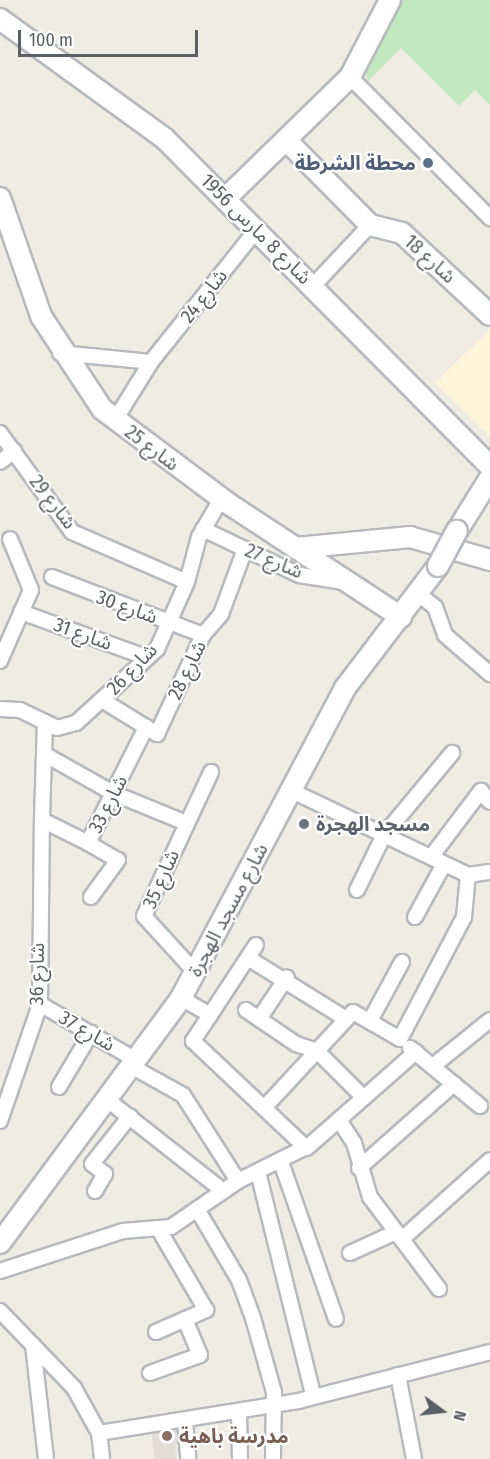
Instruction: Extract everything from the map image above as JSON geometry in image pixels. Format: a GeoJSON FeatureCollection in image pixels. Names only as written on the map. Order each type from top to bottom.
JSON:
{"type":"FeatureCollection","features":[{"type":"Feature","properties":{"kind":"street"},"geometry":{"type":"LineString","coordinates":[[226,198],[288,142],[350,77],[390,0]]}},
{"type":"Feature","properties":{"kind":"street","name":"شارع 8 مارس 1956"},"geometry":{"type":"LineString","coordinates":[[0,19],[164,138],[257,229],[490,466]]}},
{"type":"Feature","properties":{"kind":"street"},"geometry":{"type":"LineString","coordinates":[[350,77],[490,218]]}},
{"type":"Feature","properties":{"kind":"street"},"geometry":{"type":"LineString","coordinates":[[288,142],[370,225],[313,286]]}},
{"type":"Feature","properties":{"kind":"street","name":"شارع 25"},"geometry":{"type":"LineString","coordinates":[[0,198],[24,281],[60,353],[115,420],[221,499],[401,617]]}},
{"type":"Feature","properties":{"kind":"street","name":"شارع 18"},"geometry":{"type":"LineString","coordinates":[[370,225],[402,233],[490,315]]}},
{"type":"Feature","properties":{"kind":"street","name":"شارع 24"},"geometry":{"type":"LineString","coordinates":[[115,420],[151,362],[257,229]]}},
{"type":"Feature","properties":{"kind":"street"},"geometry":{"type":"LineString","coordinates":[[60,353],[151,362]]}},
{"type":"Feature","properties":{"kind":"street","name":"شارع 29"},"geometry":{"type":"LineString","coordinates":[[0,433],[72,532],[187,582]]}},
{"type":"Feature","properties":{"kind":"street"},"geometry":{"type":"LineString","coordinates":[[0,462],[14,451]]}},
{"type":"Feature","properties":{"kind":"street","name":"شارع مسجد الهجرة"},"geometry":{"type":"LineString","coordinates":[[0,1243],[181,998],[345,688],[420,595],[490,478]]}},
{"type":"Feature","properties":{"kind":"street","name":"شارع 26"},"geometry":{"type":"LineString","coordinates":[[0,709],[20,710],[57,728],[76,723],[157,648],[187,582],[203,529],[221,499]]}},
{"type":"Feature","properties":{"kind":"street","name":"شارع 27"},"geometry":{"type":"LineString","coordinates":[[203,529],[299,575],[349,583]]}},
{"type":"Feature","properties":{"kind":"street"},"geometry":{"type":"LineString","coordinates":[[296,548],[410,537],[490,560]]}},
{"type":"Feature","properties":{"kind":"street"},"geometry":{"type":"LineString","coordinates":[[0,661],[31,590],[10,539]]}},
{"type":"Feature","properties":{"kind":"street","name":"شارع 28"},"geometry":{"type":"LineString","coordinates":[[146,727],[157,734],[203,635],[221,614],[245,549]]}},
{"type":"Feature","properties":{"kind":"street","name":"شارع 30"},"geometry":{"type":"LineString","coordinates":[[52,577],[203,635]]}},
{"type":"Feature","properties":{"kind":"street"},"geometry":{"type":"LineString","coordinates":[[420,595],[435,606],[445,635],[490,674]]}},
{"type":"Feature","properties":{"kind":"street","name":"شارع 31"},"geometry":{"type":"LineString","coordinates":[[21,612],[146,657]]}},
{"type":"Feature","properties":{"kind":"street"},"geometry":{"type":"LineString","coordinates":[[102,700],[146,727]]}},
{"type":"Feature","properties":{"kind":"street"},"geometry":{"type":"LineString","coordinates":[[42,820],[45,722]]}},
{"type":"Feature","properties":{"kind":"street","name":"شارع 33"},"geometry":{"type":"LineString","coordinates":[[42,820],[88,843],[146,727]]}},
{"type":"Feature","properties":{"kind":"street"},"geometry":{"type":"LineString","coordinates":[[357,890],[384,835],[452,753]]}},
{"type":"Feature","properties":{"kind":"street"},"geometry":{"type":"LineString","coordinates":[[44,754],[113,793],[186,823]]}},
{"type":"Feature","properties":{"kind":"street","name":"شارع 35"},"geometry":{"type":"LineString","coordinates":[[196,973],[144,916],[211,772]]}},
{"type":"Feature","properties":{"kind":"street"},"geometry":{"type":"LineString","coordinates":[[290,790],[468,875],[490,872]]}},
{"type":"Feature","properties":{"kind":"street"},"geometry":{"type":"LineString","coordinates":[[431,857],[481,791],[490,802]]}},
{"type":"Feature","properties":{"kind":"street","name":"شارع 36"},"geometry":{"type":"LineString","coordinates":[[0,1121],[40,1004],[42,820]]}},
{"type":"Feature","properties":{"kind":"street"},"geometry":{"type":"LineString","coordinates":[[88,843],[117,860],[91,897]]}},
{"type":"Feature","properties":{"kind":"street"},"geometry":{"type":"LineString","coordinates":[[415,917],[444,864]]}},
{"type":"Feature","properties":{"kind":"street"},"geometry":{"type":"LineString","coordinates":[[400,1039],[464,917],[468,875]]}},
{"type":"Feature","properties":{"kind":"street"},"geometry":{"type":"LineString","coordinates":[[256,945],[193,1041],[306,1148]]}},
{"type":"Feature","properties":{"kind":"street"},"geometry":{"type":"LineString","coordinates":[[248,957],[287,977],[346,1019]]}},
{"type":"Feature","properties":{"kind":"street"},"geometry":{"type":"LineString","coordinates":[[371,1020],[402,962]]}},
{"type":"Feature","properties":{"kind":"street"},"geometry":{"type":"LineString","coordinates":[[259,1019],[287,977]]}},
{"type":"Feature","properties":{"kind":"street"},"geometry":{"type":"LineString","coordinates":[[181,998],[211,1016]]}},
{"type":"Feature","properties":{"kind":"street","name":"شارع 37"},"geometry":{"type":"LineString","coordinates":[[40,1004],[91,1033],[183,1095],[238,1181]]}},
{"type":"Feature","properties":{"kind":"street"},"geometry":{"type":"LineString","coordinates":[[246,1010],[316,1051],[364,1098]]}},
{"type":"Feature","properties":{"kind":"street"},"geometry":{"type":"LineString","coordinates":[[264,1108],[352,1012],[371,1020],[400,1039],[480,1106]]}},
{"type":"Feature","properties":{"kind":"street"},"geometry":{"type":"LineString","coordinates":[[433,1066],[490,1020]]}},
{"type":"Feature","properties":{"kind":"street"},"geometry":{"type":"LineString","coordinates":[[58,1087],[91,1033]]}},
{"type":"Feature","properties":{"kind":"street"},"geometry":{"type":"LineString","coordinates":[[0,1271],[123,1231],[159,1230],[197,1209],[238,1181],[306,1148],[416,1052]]}},
{"type":"Feature","properties":{"kind":"street"},"geometry":{"type":"LineString","coordinates":[[359,1168],[454,1084]]}},
{"type":"Feature","properties":{"kind":"street"},"geometry":{"type":"LineString","coordinates":[[105,1098],[223,1191]]}},
{"type":"Feature","properties":{"kind":"street"},"geometry":{"type":"LineString","coordinates":[[95,1191],[105,1174],[92,1164],[130,1116]]}},
{"type":"Feature","properties":{"kind":"street"},"geometry":{"type":"LineString","coordinates":[[339,1120],[354,1143],[359,1168],[370,1197],[439,1290]]}},
{"type":"Feature","properties":{"kind":"street"},"geometry":{"type":"LineString","coordinates":[[350,1253],[399,1235],[490,1160]]}},
{"type":"Feature","properties":{"kind":"street"},"geometry":{"type":"LineString","coordinates":[[281,1162],[336,1319]]}},
{"type":"Feature","properties":{"kind":"street"},"geometry":{"type":"LineString","coordinates":[[258,1172],[313,1394]]}},
{"type":"Feature","properties":{"kind":"street"},"geometry":{"type":"LineString","coordinates":[[197,1209],[239,1280],[274,1392],[273,1459]]}},
{"type":"Feature","properties":{"kind":"street"},"geometry":{"type":"LineString","coordinates":[[156,1332],[206,1310],[159,1230]]}},
{"type":"Feature","properties":{"kind":"street"},"geometry":{"type":"LineString","coordinates":[[0,1311],[74,1388],[99,1432],[102,1459]]}},
{"type":"Feature","properties":{"kind":"street"},"geometry":{"type":"LineString","coordinates":[[150,1373],[200,1355],[184,1319]]}},
{"type":"Feature","properties":{"kind":"street"},"geometry":{"type":"LineString","coordinates":[[33,1345],[46,1459]]}},
{"type":"Feature","properties":{"kind":"street"},"geometry":{"type":"LineString","coordinates":[[99,1432],[185,1421],[273,1406],[313,1394],[398,1376],[490,1352]]}},
{"type":"Feature","properties":{"kind":"street"},"geometry":{"type":"LineString","coordinates":[[398,1376],[414,1459]]}},
{"type":"Feature","properties":{"kind":"street"},"geometry":{"type":"LineString","coordinates":[[239,1412],[240,1459]]}},
{"type":"Feature","properties":{"kind":"street"},"geometry":{"type":"LineString","coordinates":[[185,1421],[188,1459]]}},
{"type":"Feature","properties":{"kind":"shaded area"},"geometry":{"type":"Polygon","coordinates":[[[490,330],[490,437],[435,383],[490,330]]]}},
{"type":"Feature","properties":{"kind":"shaded area","name":"مدرسة باهية"},"geometry":{"type":"Polygon","coordinates":[[[181,1426],[183,1443],[175,1444],[176,1459],[155,1459],[151,1429],[181,1426]]]}},
{"type":"Feature","properties":{"kind":"green space"},"geometry":{"type":"Polygon","coordinates":[[[399,0],[490,0],[490,105],[475,90],[459,106],[401,48],[368,81],[365,68],[399,0]]]}},
{"type":"Feature","properties":{"kind":"place","name":"محطة الشرطة"},"geometry":{"type":"Point","coordinates":[428,163]}},
{"type":"Feature","properties":{"kind":"place","name":"مسجد الهجرة"},"geometry":{"type":"Point","coordinates":[304,824]}},
{"type":"Feature","properties":{"kind":"place","name":"مدرسة باهية"},"geometry":{"type":"Point","coordinates":[167,1436]}}]}
